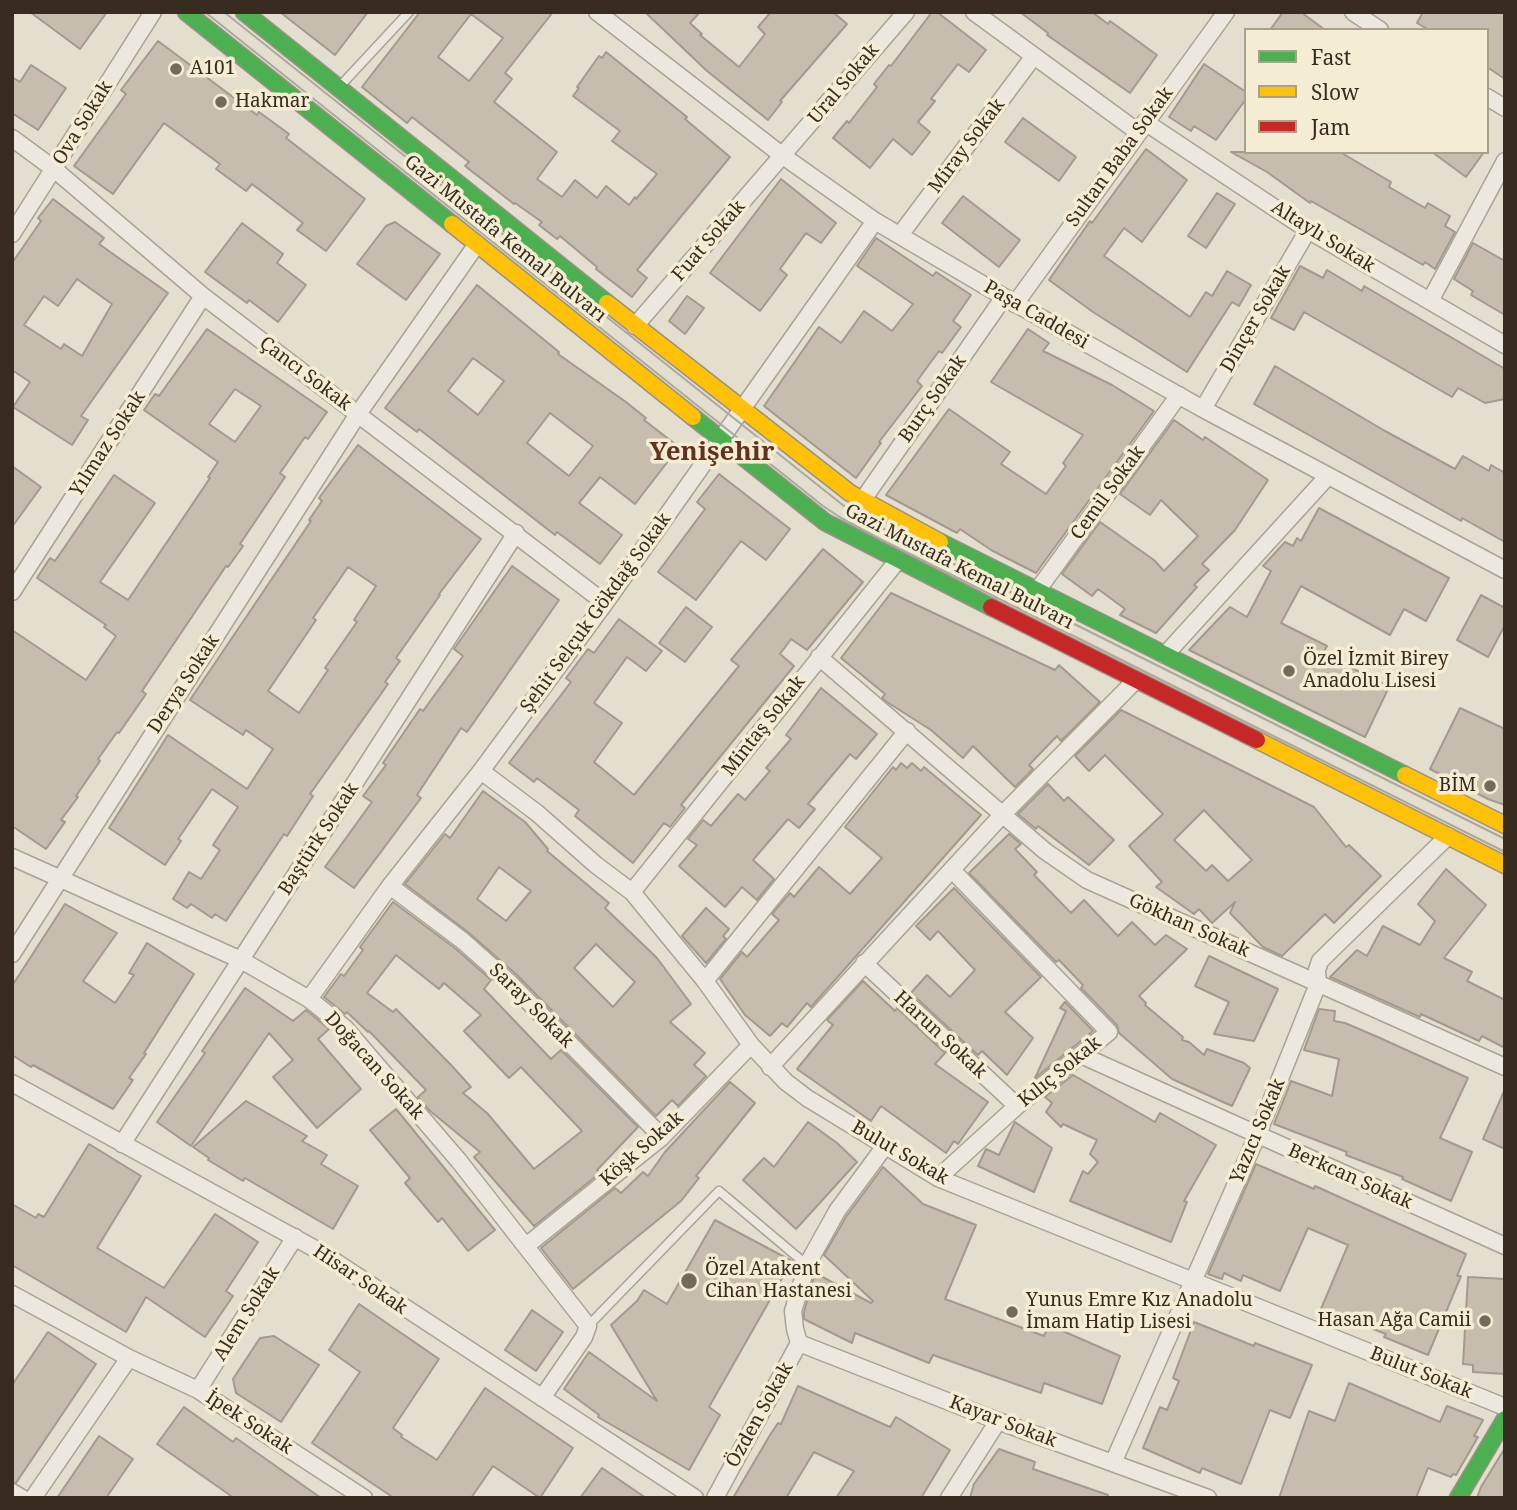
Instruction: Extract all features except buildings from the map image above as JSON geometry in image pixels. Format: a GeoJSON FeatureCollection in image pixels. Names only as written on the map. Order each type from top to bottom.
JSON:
{"type":"FeatureCollection","features":[{"type":"Feature","properties":{"kind":"main road","name":"Gazi Mustafa Kemal Bulvarı"},"geometry":{"type":"LineString","coordinates":[[186,12],[825,522],[1505,864]]}},
{"type":"Feature","properties":{"kind":"main road","name":"Gazi Mustafa Kemal Bulvarı"},"geometry":{"type":"LineString","coordinates":[[244,12],[635,326],[862,501],[1505,825]]}},
{"type":"Feature","properties":{"kind":"main road"},"geometry":{"type":"LineString","coordinates":[[1458,1498],[1505,1419]]}},
{"type":"Feature","properties":{"kind":"street","name":"Ova Sokak"},"geometry":{"type":"LineString","coordinates":[[12,234],[153,12]]}},
{"type":"Feature","properties":{"kind":"street","name":"Paşa Caddesi"},"geometry":{"type":"LineString","coordinates":[[597,12],[783,156],[875,221],[1203,409],[1505,570]]}},
{"type":"Feature","properties":{"kind":"street","name":"Ural Sokak"},"geometry":{"type":"LineString","coordinates":[[783,156],[906,12]]}},
{"type":"Feature","properties":{"kind":"street","name":"Altaylı Sokak"},"geometry":{"type":"LineString","coordinates":[[974,12],[1034,57],[1141,127],[1308,230],[1505,345]]}},
{"type":"Feature","properties":{"kind":"street","name":"Sultan Baba Sokak"},"geometry":{"type":"LineString","coordinates":[[1009,300],[1226,12]]}},
{"type":"Feature","properties":{"kind":"street"},"geometry":{"type":"LineString","coordinates":[[1353,12],[1377,28]]}},
{"type":"Feature","properties":{"kind":"street","name":"Miray Sokak"},"geometry":{"type":"LineString","coordinates":[[900,235],[1034,57]]}},
{"type":"Feature","properties":{"kind":"street"},"geometry":{"type":"LineString","coordinates":[[1489,98],[1505,108]]}},
{"type":"Feature","properties":{"kind":"street","name":"Çancı Sokak"},"geometry":{"type":"LineString","coordinates":[[12,138],[54,169],[203,296],[605,603]]}},
{"type":"Feature","properties":{"kind":"street","name":"Fuat Sokak"},"geometry":{"type":"LineString","coordinates":[[635,326],[783,156]]}},
{"type":"Feature","properties":{"kind":"street"},"geometry":{"type":"LineString","coordinates":[[1430,301],[1505,161]]}},
{"type":"Feature","properties":{"kind":"street","name":"Şehit Selçuk Gökdağ Sokak"},"geometry":{"type":"LineString","coordinates":[[309,999],[390,886],[481,771],[605,603],[875,221]]}},
{"type":"Feature","properties":{"kind":"street","name":"Dinçer Sokak"},"geometry":{"type":"LineString","coordinates":[[1203,409],[1308,230]]}},
{"type":"Feature","properties":{"kind":"street","name":"Derya Sokak"},"geometry":{"type":"LineString","coordinates":[[12,954],[358,414],[477,244]]}},
{"type":"Feature","properties":{"kind":"street","name":"Yılmaz Sokak"},"geometry":{"type":"LineString","coordinates":[[12,593],[203,296]]}},
{"type":"Feature","properties":{"kind":"street","name":"Burç Sokak"},"geometry":{"type":"LineString","coordinates":[[862,501],[1009,300]]}},
{"type":"Feature","properties":{"kind":"street","name":"Cemil Sokak"},"geometry":{"type":"LineString","coordinates":[[1037,591],[1179,395]]}},
{"type":"Feature","properties":{"kind":"street"},"geometry":{"type":"LineString","coordinates":[[1165,655],[1328,476]]}},
{"type":"Feature","properties":{"kind":"street","name":"Baştürk Sokak"},"geometry":{"type":"LineString","coordinates":[[122,1144],[516,533]]}},
{"type":"Feature","properties":{"kind":"street","name":"Mintaş Sokak"},"geometry":{"type":"LineString","coordinates":[[632,892],[898,560]]}},
{"type":"Feature","properties":{"kind":"street","name":"Gökhan Sokak"},"geometry":{"type":"LineString","coordinates":[[819,657],[1045,851],[1087,880],[1505,1068]]}},
{"type":"Feature","properties":{"kind":"street"},"geometry":{"type":"LineString","coordinates":[[770,1067],[1003,814],[1136,680]]}},
{"type":"Feature","properties":{"kind":"street"},"geometry":{"type":"LineString","coordinates":[[705,981],[907,731]]}},
{"type":"Feature","properties":{"kind":"street","name":"Bulut Sokak"},"geometry":{"type":"LineString","coordinates":[[481,771],[537,813],[596,865],[632,892],[705,981],[751,1045],[770,1067],[807,1098],[938,1178],[1505,1407]]}},
{"type":"Feature","properties":{"kind":"street","name":"Yazıcı Sokak"},"geometry":{"type":"LineString","coordinates":[[1113,1463],[1257,1136],[1318,984],[1317,970],[1320,961],[1448,836]]}},
{"type":"Feature","properties":{"kind":"street","name":"Doğacan Sokak"},"geometry":{"type":"LineString","coordinates":[[12,857],[58,880],[241,960],[309,999],[345,1028],[459,1161],[588,1326]]}},
{"type":"Feature","properties":{"kind":"street","name":"Kılıç Sokak"},"geometry":{"type":"LineString","coordinates":[[938,1178],[1017,1106],[1109,1032],[952,870]]}},
{"type":"Feature","properties":{"kind":"street","name":"Saray Sokak"},"geometry":{"type":"LineString","coordinates":[[390,886],[463,941],[510,983],[662,1137]]}},
{"type":"Feature","properties":{"kind":"street","name":"Harun Sokak"},"geometry":{"type":"LineString","coordinates":[[864,963],[1017,1106]]}},
{"type":"Feature","properties":{"kind":"street","name":"Köşk Sokak"},"geometry":{"type":"LineString","coordinates":[[526,1246],[662,1137],[751,1045]]}},
{"type":"Feature","properties":{"kind":"street","name":"Berkcan Sokak"},"geometry":{"type":"LineString","coordinates":[[1081,1055],[1505,1246]]}},
{"type":"Feature","properties":{"kind":"street","name":"Hisar Sokak"},"geometry":{"type":"LineString","coordinates":[[12,1083],[295,1237],[695,1498]]}},
{"type":"Feature","properties":{"kind":"street","name":"Özden Sokak"},"geometry":{"type":"LineString","coordinates":[[715,1498],[799,1343],[794,1329],[793,1311],[807,1265],[837,1211],[885,1146]]}},
{"type":"Feature","properties":{"kind":"street","name":"Alem Sokak"},"geometry":{"type":"LineString","coordinates":[[198,1390],[295,1237]]}},
{"type":"Feature","properties":{"kind":"street","name":"İpek Sokak"},"geometry":{"type":"LineString","coordinates":[[12,1294],[129,1358],[198,1390],[363,1498]]}},
{"type":"Feature","properties":{"kind":"street"},"geometry":{"type":"LineString","coordinates":[[542,1398],[584,1337],[588,1326]]}},
{"type":"Feature","properties":{"kind":"street","name":"Kayar Sokak"},"geometry":{"type":"LineString","coordinates":[[799,1343],[998,1421],[1208,1498]]}},
{"type":"Feature","properties":{"kind":"street"},"geometry":{"type":"LineString","coordinates":[[33,1498],[129,1358]]}},
{"type":"Feature","properties":{"kind":"street"},"geometry":{"type":"LineString","coordinates":[[949,1498],[998,1421]]}},
{"type":"Feature","properties":{"kind":"street"},"geometry":{"type":"LineString","coordinates":[[12,1492],[22,1498]]}},
{"type":"Feature","properties":{"kind":"lane"},"geometry":{"type":"LineString","coordinates":[[340,88],[345,79],[409,12]]}},
{"type":"Feature","properties":{"kind":"lane"},"geometry":{"type":"LineString","coordinates":[[588,1326],[719,1191],[807,1265]]}},
{"type":"Feature","properties":{"kind":"tram line"},"geometry":{"type":"LineString","coordinates":[[205,12],[841,518],[1505,852]]}},
{"type":"Feature","properties":{"kind":"tram line"},"geometry":{"type":"LineString","coordinates":[[224,12],[844,506],[876,525],[1505,839]]}},
{"type":"Feature","properties":{"kind":"traffic: fast"},"geometry":{"type":"LineString","coordinates":[[186,12],[452,224]]}},
{"type":"Feature","properties":{"kind":"traffic: fast"},"geometry":{"type":"LineString","coordinates":[[244,12],[607,303]]}},
{"type":"Feature","properties":{"kind":"traffic: fast"},"geometry":{"type":"LineString","coordinates":[[693,417],[825,522],[991,607]]}},
{"type":"Feature","properties":{"kind":"traffic: fast"},"geometry":{"type":"LineString","coordinates":[[940,542],[1405,775]]}},
{"type":"Feature","properties":{"kind":"traffic: fast"},"geometry":{"type":"LineString","coordinates":[[1458,1498],[1505,1419]]}},
{"type":"Feature","properties":{"kind":"traffic: slow"},"geometry":{"type":"LineString","coordinates":[[452,224],[693,417]]}},
{"type":"Feature","properties":{"kind":"traffic: slow"},"geometry":{"type":"LineString","coordinates":[[607,303],[850,493],[940,542]]}},
{"type":"Feature","properties":{"kind":"traffic: slow"},"geometry":{"type":"LineString","coordinates":[[1257,740],[1505,865]]}},
{"type":"Feature","properties":{"kind":"traffic: slow"},"geometry":{"type":"LineString","coordinates":[[1405,775],[1505,825]]}},
{"type":"Feature","properties":{"kind":"traffic: jam"},"geometry":{"type":"LineString","coordinates":[[991,607],[1257,740]]}},
{"type":"Feature","properties":{"kind":"place","name":"A101"},"geometry":{"type":"Point","coordinates":[176,69]}},
{"type":"Feature","properties":{"kind":"place","name":"Hakmar"},"geometry":{"type":"Point","coordinates":[221,102]}},
{"type":"Feature","properties":{"kind":"place","name":"Özel İzmit Birey Anadolu Lisesi"},"geometry":{"type":"Point","coordinates":[1289,671]}},
{"type":"Feature","properties":{"kind":"place","name":"BİM"},"geometry":{"type":"Point","coordinates":[1490,786]}},
{"type":"Feature","properties":{"kind":"place","name":"Özel Atakent Cihan Hastanesi"},"geometry":{"type":"Point","coordinates":[689,1281]}},
{"type":"Feature","properties":{"kind":"place","name":"Yunus Emre Kız Anadolu İmam Hatip Lisesi"},"geometry":{"type":"Point","coordinates":[1012,1312]}},
{"type":"Feature","properties":{"kind":"place","name":"Hasan Ağa Camii"},"geometry":{"type":"Point","coordinates":[1485,1321]}},
{"type":"Feature","properties":{"kind":"district","name":"Yenişehir"},"geometry":{"type":"Point","coordinates":[712,453]}}]}
